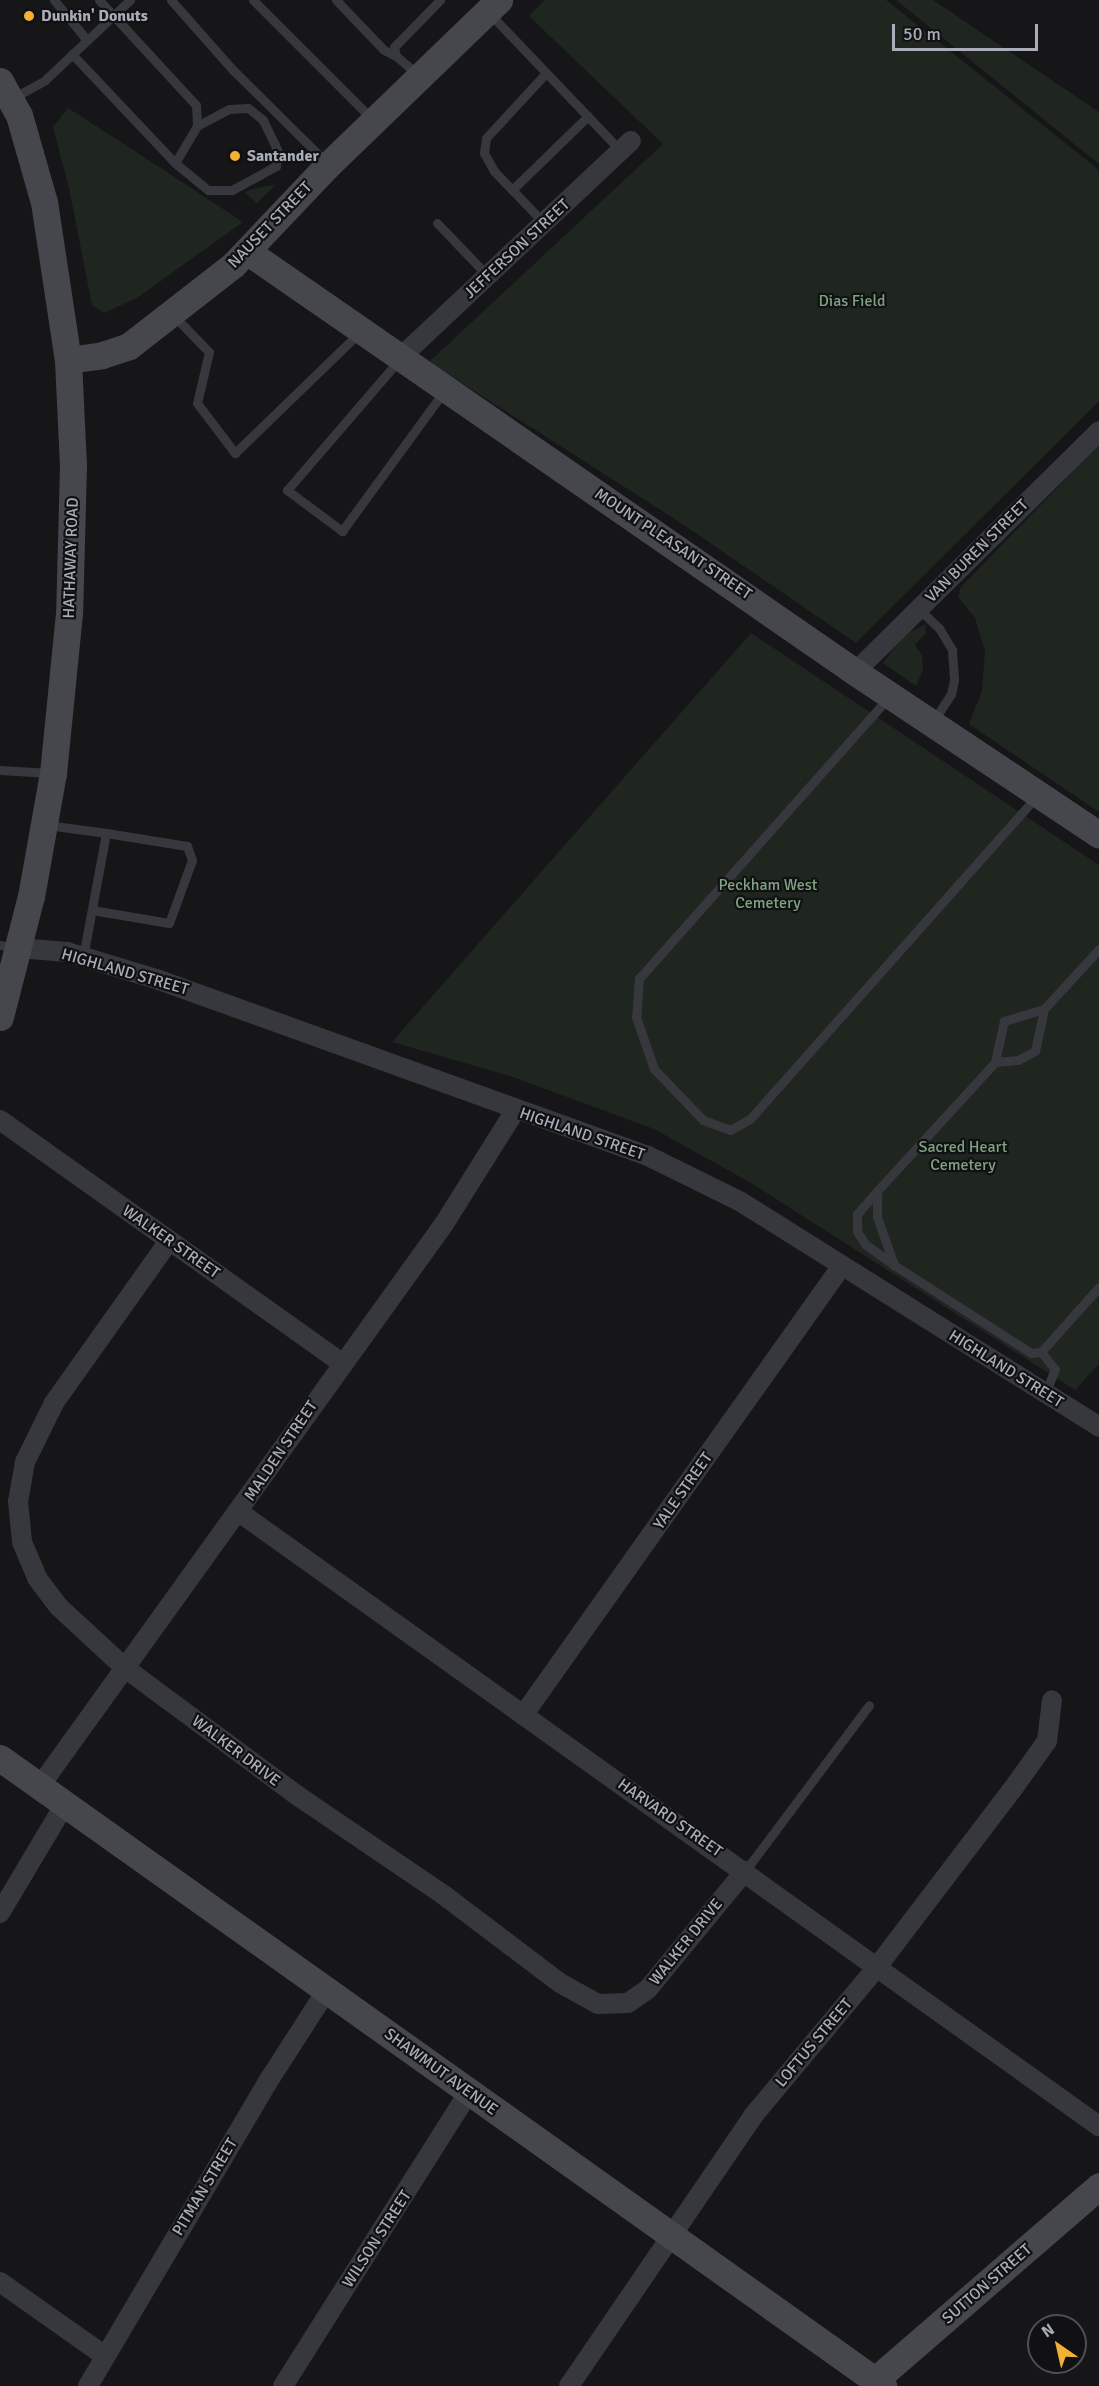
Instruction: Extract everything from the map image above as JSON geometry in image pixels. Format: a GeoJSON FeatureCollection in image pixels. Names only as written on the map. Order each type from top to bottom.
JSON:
{"type":"FeatureCollection","features":[{"type":"Feature","properties":{"kind":"main road","name":"NAUSET STREET"},"geometry":{"type":"LineString","coordinates":[[68,360],[102,355],[129,346],[173,314],[248,252],[328,165],[493,5]]}},
{"type":"Feature","properties":{"kind":"main road","name":"HATHAWAY ROAD"},"geometry":{"type":"LineString","coordinates":[[0,1017],[9,947],[45,825],[53,773],[72,570],[74,465],[68,360],[44,202],[27,139],[5,90]]}},
{"type":"Feature","properties":{"kind":"main road","name":"MOUNT PLEASANT STREET"},"geometry":{"type":"LineString","coordinates":[[248,252],[402,356],[855,672],[1099,835]]}},
{"type":"Feature","properties":{"kind":"main road","name":"SHAWMUT AVENUE"},"geometry":{"type":"LineString","coordinates":[[0,1758],[669,2236],[879,2383]]}},
{"type":"Feature","properties":{"kind":"main road","name":"SUTTON STREET"},"geometry":{"type":"LineString","coordinates":[[879,2383],[1099,2186]]}},
{"type":"Feature","properties":{"kind":"street","name":"JEFFERSON STREET"},"geometry":{"type":"LineString","coordinates":[[402,356],[626,146]]}},
{"type":"Feature","properties":{"kind":"street","name":"VAN BUREN STREET"},"geometry":{"type":"LineString","coordinates":[[855,672],[1099,431]]}},
{"type":"Feature","properties":{"kind":"street","name":"HIGHLAND STREET"},"geometry":{"type":"LineString","coordinates":[[9,947],[83,957],[363,1051],[515,1111],[607,1140],[689,1174],[1099,1426]]}},
{"type":"Feature","properties":{"kind":"street","name":"MALDEN STREET"},"geometry":{"type":"LineString","coordinates":[[40,1786],[444,1224],[515,1111]]}},
{"type":"Feature","properties":{"kind":"street","name":"WALKER STREET"},"geometry":{"type":"LineString","coordinates":[[0,1120],[342,1363]]}},
{"type":"Feature","properties":{"kind":"street","name":"WALKER DRIVE"},"geometry":{"type":"LineString","coordinates":[[169,1241],[42,1423],[25,1462],[18,1500],[22,1542],[37,1578],[79,1629],[125,1668],[560,1983],[598,2004],[628,2003],[648,1989],[745,1871]]}},
{"type":"Feature","properties":{"kind":"street","name":"YALE STREET"},"geometry":{"type":"LineString","coordinates":[[524,1714],[841,1267]]}},
{"type":"Feature","properties":{"kind":"street","name":"HARVARD STREET"},"geometry":{"type":"LineString","coordinates":[[239,1512],[745,1871],[1099,2126]]}},
{"type":"Feature","properties":{"kind":"street","name":"LOFTUS STREET"},"geometry":{"type":"LineString","coordinates":[[569,2386],[669,2236],[753,2116],[877,1967],[1047,1741],[1052,1700]]}},
{"type":"Feature","properties":{"kind":"street"},"geometry":{"type":"LineString","coordinates":[[0,1913],[65,1804]]}},
{"type":"Feature","properties":{"kind":"street","name":"PITMAN STREET"},"geometry":{"type":"LineString","coordinates":[[88,2386],[327,1990]]}},
{"type":"Feature","properties":{"kind":"street","name":"WILSON STREET"},"geometry":{"type":"LineString","coordinates":[[284,2386],[469,2092]]}},
{"type":"Feature","properties":{"kind":"street"},"geometry":{"type":"LineString","coordinates":[[0,2282],[105,2356]]}},
{"type":"Feature","properties":{"kind":"lane"},"geometry":{"type":"LineString","coordinates":[[54,0],[87,40]]}},
{"type":"Feature","properties":{"kind":"lane"},"geometry":{"type":"LineString","coordinates":[[99,0],[196,105],[197,126]]}},
{"type":"Feature","properties":{"kind":"lane"},"geometry":{"type":"LineString","coordinates":[[5,90],[45,80],[130,0]]}},
{"type":"Feature","properties":{"kind":"lane"},"geometry":{"type":"LineString","coordinates":[[171,0],[233,70],[328,165]]}},
{"type":"Feature","properties":{"kind":"lane"},"geometry":{"type":"LineString","coordinates":[[253,0],[374,121]]}},
{"type":"Feature","properties":{"kind":"lane"},"geometry":{"type":"LineString","coordinates":[[336,0],[384,50],[395,52],[420,77]]}},
{"type":"Feature","properties":{"kind":"lane"},"geometry":{"type":"LineString","coordinates":[[395,52],[440,0]]}},
{"type":"Feature","properties":{"kind":"lane"},"geometry":{"type":"LineString","coordinates":[[493,5],[546,73],[588,116],[626,146]]}},
{"type":"Feature","properties":{"kind":"lane"},"geometry":{"type":"LineString","coordinates":[[72,54],[175,163],[208,190],[232,190],[276,166],[278,152],[263,120],[248,108],[229,109],[197,126],[175,163]]}},
{"type":"Feature","properties":{"kind":"lane"},"geometry":{"type":"LineString","coordinates":[[544,223],[494,171],[484,153],[486,138],[546,73]]}},
{"type":"Feature","properties":{"kind":"lane"},"geometry":{"type":"LineString","coordinates":[[512,190],[588,116]]}},
{"type":"Feature","properties":{"kind":"lane"},"geometry":{"type":"LineString","coordinates":[[437,223],[488,276]]}},
{"type":"Feature","properties":{"kind":"lane"},"geometry":{"type":"LineString","coordinates":[[173,314],[209,352],[197,403],[235,453],[362,330]]}},
{"type":"Feature","properties":{"kind":"lane"},"geometry":{"type":"LineString","coordinates":[[402,356],[286,490],[342,531],[447,388]]}},
{"type":"Feature","properties":{"kind":"lane"},"geometry":{"type":"LineString","coordinates":[[919,609],[947,640],[954,667],[951,694],[932,722]]}},
{"type":"Feature","properties":{"kind":"lane"},"geometry":{"type":"LineString","coordinates":[[891,695],[639,978],[636,1017],[654,1069],[703,1120],[730,1130],[750,1119],[1039,794]]}},
{"type":"Feature","properties":{"kind":"lane"},"geometry":{"type":"LineString","coordinates":[[0,770],[53,773]]}},
{"type":"Feature","properties":{"kind":"lane"},"geometry":{"type":"LineString","coordinates":[[45,825],[106,832],[187,846],[192,860],[169,923],[92,910]]}},
{"type":"Feature","properties":{"kind":"lane"},"geometry":{"type":"LineString","coordinates":[[83,957],[106,832]]}},
{"type":"Feature","properties":{"kind":"lane"},"geometry":{"type":"LineString","coordinates":[[995,1062],[1018,1060],[1035,1051],[1044,1009],[1099,949]]}},
{"type":"Feature","properties":{"kind":"lane"},"geometry":{"type":"LineString","coordinates":[[1044,1009],[1004,1021],[995,1062],[857,1214],[856,1231],[865,1244],[894,1265],[1032,1353],[1041,1352],[1099,1287]]}},
{"type":"Feature","properties":{"kind":"lane"},"geometry":{"type":"LineString","coordinates":[[877,1191],[877,1217],[894,1265]]}},
{"type":"Feature","properties":{"kind":"lane"},"geometry":{"type":"LineString","coordinates":[[1041,1352],[1055,1370],[1045,1394]]}},
{"type":"Feature","properties":{"kind":"lane"},"geometry":{"type":"LineString","coordinates":[[745,1871],[869,1705]]}},
{"type":"Feature","properties":{"kind":"green space","name":"Dias Field"},"geometry":{"type":"Polygon","coordinates":[[[545,0],[886,0],[1099,170],[1099,401],[856,643],[684,525],[429,362],[663,144],[529,16],[545,0]]]}},
{"type":"Feature","properties":{"kind":"green space"},"geometry":{"type":"Polygon","coordinates":[[[896,0],[933,0],[1099,112],[1099,164],[896,0]]]}},
{"type":"Feature","properties":{"kind":"green space"},"geometry":{"type":"Polygon","coordinates":[[[68,108],[243,222],[137,298],[104,313],[92,305],[69,188],[53,127],[68,108]]]}},
{"type":"Feature","properties":{"kind":"green space"},"geometry":{"type":"Polygon","coordinates":[[[275,185],[257,203],[244,192],[265,186],[275,185]]]}},
{"type":"Feature","properties":{"kind":"green space"},"geometry":{"type":"Polygon","coordinates":[[[1099,445],[1099,812],[969,724],[982,691],[985,651],[975,618],[958,597],[961,587],[1099,445]]]}},
{"type":"Feature","properties":{"kind":"green space"},"geometry":{"type":"Polygon","coordinates":[[[926,624],[925,634],[915,645],[922,655],[923,670],[916,686],[883,663],[904,635],[926,624]]]}},
{"type":"Feature","properties":{"kind":"green space","name":"Peckham West Cemetery"},"geometry":{"type":"Polygon","coordinates":[[[751,633],[1099,865],[1099,1364],[1075,1390],[751,1183],[654,1129],[510,1076],[392,1042],[751,633]]]}},
{"type":"Feature","properties":{"kind":"place","name":"Dunkin' Donuts"},"geometry":{"type":"Point","coordinates":[29,16]}},
{"type":"Feature","properties":{"kind":"place","name":"Santander"},"geometry":{"type":"Point","coordinates":[235,156]}},
{"type":"Feature","properties":{"kind":"park label","name":"Sacred Heart Cemetery"},"geometry":{"type":"Point","coordinates":[963,1156]}}]}
